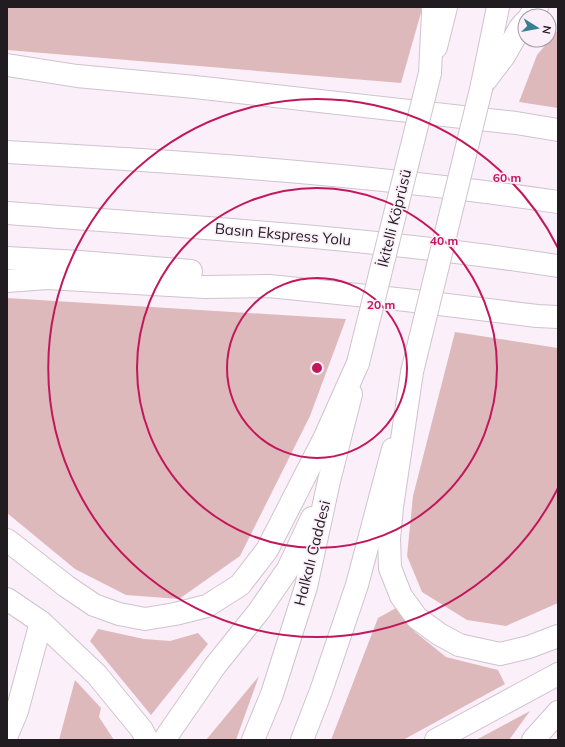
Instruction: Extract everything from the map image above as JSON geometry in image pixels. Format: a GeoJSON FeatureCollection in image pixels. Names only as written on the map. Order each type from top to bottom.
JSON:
{"type":"FeatureCollection","features":[{"type":"Feature","properties":{"kind":"main road"},"geometry":{"type":"LineString","coordinates":[[430,73],[433,7]]}},
{"type":"Feature","properties":{"kind":"main road"},"geometry":{"type":"LineString","coordinates":[[430,73],[446,7]]}},
{"type":"Feature","properties":{"kind":"main road"},"geometry":{"type":"LineString","coordinates":[[302,740],[322,691],[357,585],[412,372],[482,85],[498,7]]}},
{"type":"Feature","properties":{"kind":"main road"},"geometry":{"type":"LineString","coordinates":[[482,85],[504,56],[517,33]]}},
{"type":"Feature","properties":{"kind":"main road"},"geometry":{"type":"LineString","coordinates":[[7,64],[77,76],[218,89],[516,123],[558,130]]}},
{"type":"Feature","properties":{"kind":"main road","name":"İkitelli Köprüsü"},"geometry":{"type":"LineString","coordinates":[[358,363],[430,73]]}},
{"type":"Feature","properties":{"kind":"main road"},"geometry":{"type":"LineString","coordinates":[[7,79],[77,76]]}},
{"type":"Feature","properties":{"kind":"main road"},"geometry":{"type":"LineString","coordinates":[[7,152],[293,170],[487,192],[558,202]]}},
{"type":"Feature","properties":{"kind":"main road","name":"Basın Ekspress Yolu"},"geometry":{"type":"LineString","coordinates":[[7,213],[358,240],[558,266]]}},
{"type":"Feature","properties":{"kind":"main road"},"geometry":{"type":"LineString","coordinates":[[7,258],[80,262],[209,273],[269,286],[406,300],[558,320]]}},
{"type":"Feature","properties":{"kind":"main road"},"geometry":{"type":"LineString","coordinates":[[7,281],[47,278],[205,287],[269,286]]}},
{"type":"Feature","properties":{"kind":"main road"},"geometry":{"type":"LineString","coordinates":[[536,316],[558,317]]}},
{"type":"Feature","properties":{"kind":"main road"},"geometry":{"type":"LineString","coordinates":[[7,540],[66,586],[94,604],[118,614],[144,619],[175,614],[207,606],[240,585],[267,550],[325,438],[358,363]]}},
{"type":"Feature","properties":{"kind":"main road","name":"Halkalı Caddesi"},"geometry":{"type":"LineString","coordinates":[[253,740],[272,694],[306,587],[329,481],[358,363]]}},
{"type":"Feature","properties":{"kind":"main road"},"geometry":{"type":"LineString","coordinates":[[412,372],[392,507],[389,539],[390,568],[401,596],[417,618],[439,634],[465,647],[500,654],[529,647],[558,636]]}},
{"type":"Feature","properties":{"kind":"main road"},"geometry":{"type":"LineString","coordinates":[[164,740],[215,666],[259,611],[288,569],[329,481]]}},
{"type":"Feature","properties":{"kind":"main road"},"geometry":{"type":"LineString","coordinates":[[7,599],[41,622],[97,675],[142,730],[147,740]]}},
{"type":"Feature","properties":{"kind":"main road"},"geometry":{"type":"LineString","coordinates":[[12,740],[17,711],[41,622]]}},
{"type":"Feature","properties":{"kind":"main road"},"geometry":{"type":"LineString","coordinates":[[436,740],[558,674]]}},
{"type":"Feature","properties":{"kind":"main road"},"geometry":{"type":"LineString","coordinates":[[7,735],[17,711]]}},
{"type":"Feature","properties":{"kind":"main road"},"geometry":{"type":"LineString","coordinates":[[533,740],[558,712]]}},
{"type":"Feature","properties":{"kind":"shaded area"},"geometry":{"type":"Polygon","coordinates":[[[7,7],[421,7],[422,9],[401,83],[7,50],[7,7]]]}},
{"type":"Feature","properties":{"kind":"shaded area"},"geometry":{"type":"Polygon","coordinates":[[[558,30],[558,108],[519,102],[537,55],[543,48],[557,48],[558,30]]]}},
{"type":"Feature","properties":{"kind":"shaded area"},"geometry":{"type":"Polygon","coordinates":[[[7,298],[346,319],[310,416],[240,556],[179,599],[126,595],[75,569],[7,513],[7,298]]]}},
{"type":"Feature","properties":{"kind":"shaded area"},"geometry":{"type":"Polygon","coordinates":[[[455,332],[558,348],[558,603],[506,626],[467,620],[422,592],[407,556],[413,496],[455,332]]]}},
{"type":"Feature","properties":{"kind":"shaded area"},"geometry":{"type":"Polygon","coordinates":[[[396,608],[415,632],[446,657],[498,670],[505,684],[403,740],[331,740],[378,618],[396,608]]]}},
{"type":"Feature","properties":{"kind":"shaded area"},"geometry":{"type":"Polygon","coordinates":[[[98,629],[144,639],[170,641],[198,633],[208,644],[151,715],[90,641],[98,629]]]}},
{"type":"Feature","properties":{"kind":"shaded area"},"geometry":{"type":"Polygon","coordinates":[[[259,676],[236,740],[206,740],[259,676]]]}},
{"type":"Feature","properties":{"kind":"shaded area"},"geometry":{"type":"Polygon","coordinates":[[[75,680],[101,708],[99,717],[114,740],[59,740],[75,680]]]}},
{"type":"Feature","properties":{"kind":"shaded area"},"geometry":{"type":"Polygon","coordinates":[[[530,711],[509,740],[476,740],[530,711]]]}}]}
